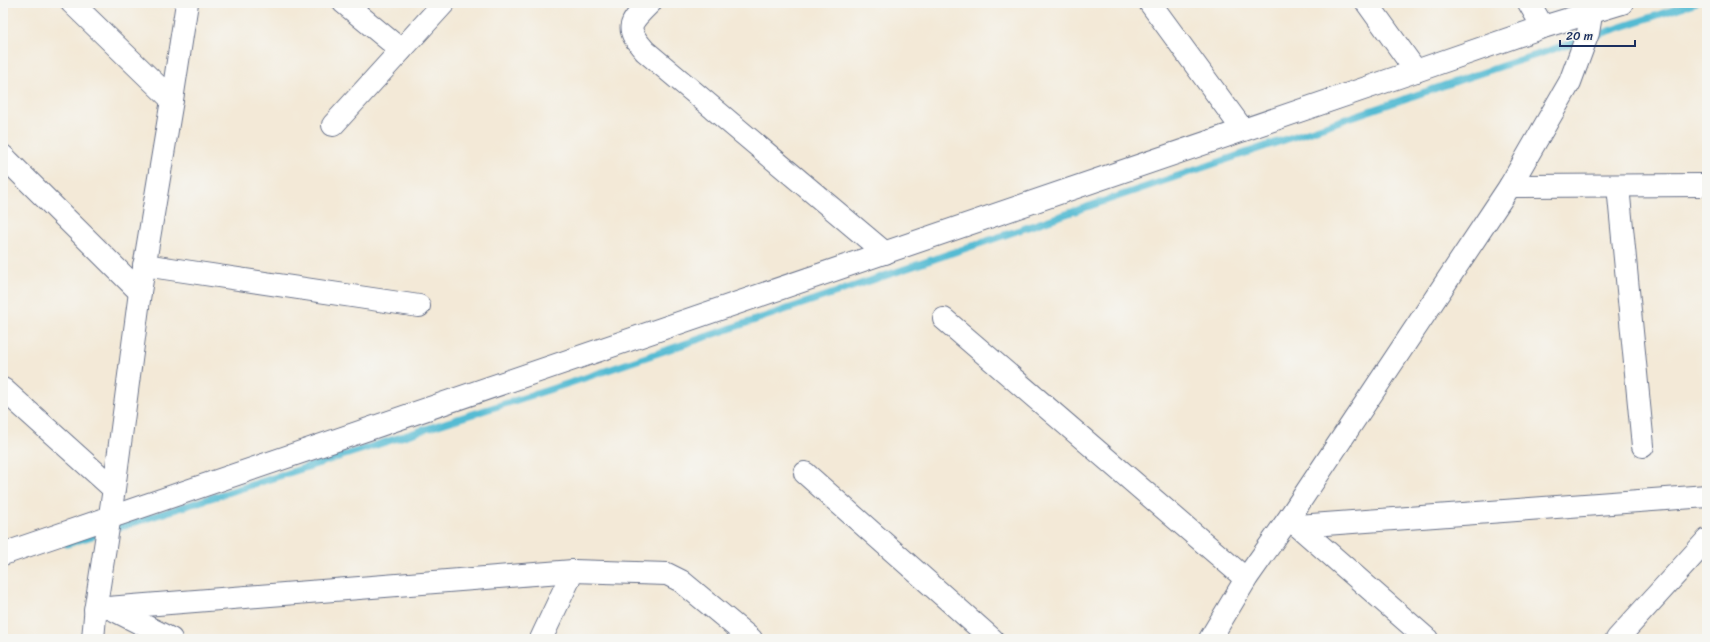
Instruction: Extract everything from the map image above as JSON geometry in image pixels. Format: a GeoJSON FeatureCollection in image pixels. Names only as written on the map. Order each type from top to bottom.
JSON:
{"type":"FeatureCollection","features":[{"type":"Feature","properties":{"kind":"street"},"geometry":{"type":"LineString","coordinates":[[72,3],[172,100]]}},
{"type":"Feature","properties":{"kind":"street"},"geometry":{"type":"LineString","coordinates":[[93,639],[102,609],[103,563],[140,292],[187,3]]}},
{"type":"Feature","properties":{"kind":"street"},"geometry":{"type":"LineString","coordinates":[[344,3],[401,50]]}},
{"type":"Feature","properties":{"kind":"street"},"geometry":{"type":"LineString","coordinates":[[333,125],[444,3]]}},
{"type":"Feature","properties":{"kind":"street"},"geometry":{"type":"LineString","coordinates":[[650,3],[637,16],[631,27],[632,35],[645,51],[885,253]]}},
{"type":"Feature","properties":{"kind":"street"},"geometry":{"type":"LineString","coordinates":[[1150,3],[1243,130]]}},
{"type":"Feature","properties":{"kind":"street"},"geometry":{"type":"LineString","coordinates":[[1367,3],[1416,71]]}},
{"type":"Feature","properties":{"kind":"street"},"geometry":{"type":"LineString","coordinates":[[1530,3],[1543,27]]}},
{"type":"Feature","properties":{"kind":"street"},"geometry":{"type":"LineString","coordinates":[[3,554],[109,522],[1543,27],[1591,16],[1622,3]]}},
{"type":"Feature","properties":{"kind":"street"},"geometry":{"type":"LineString","coordinates":[[1210,639],[1246,579],[1294,522],[1510,186],[1570,82],[1591,16]]}},
{"type":"Feature","properties":{"kind":"street"},"geometry":{"type":"LineString","coordinates":[[3,156],[140,292]]}},
{"type":"Feature","properties":{"kind":"street"},"geometry":{"type":"LineString","coordinates":[[1510,186],[1707,185]]}},
{"type":"Feature","properties":{"kind":"street"},"geometry":{"type":"LineString","coordinates":[[1618,186],[1643,446]]}},
{"type":"Feature","properties":{"kind":"street"},"geometry":{"type":"LineString","coordinates":[[144,265],[419,306]]}},
{"type":"Feature","properties":{"kind":"street"},"geometry":{"type":"LineString","coordinates":[[944,319],[1246,579]]}},
{"type":"Feature","properties":{"kind":"street"},"geometry":{"type":"LineString","coordinates":[[3,389],[114,489]]}},
{"type":"Feature","properties":{"kind":"street"},"geometry":{"type":"LineString","coordinates":[[805,473],[992,639]]}},
{"type":"Feature","properties":{"kind":"street"},"geometry":{"type":"LineString","coordinates":[[1294,522],[1707,496]]}},
{"type":"Feature","properties":{"kind":"street"},"geometry":{"type":"LineString","coordinates":[[1294,522],[1427,639]]}},
{"type":"Feature","properties":{"kind":"street"},"geometry":{"type":"LineString","coordinates":[[1616,639],[1707,540]]}},
{"type":"Feature","properties":{"kind":"street"},"geometry":{"type":"LineString","coordinates":[[102,609],[573,571],[667,574],[681,581],[750,639]]}},
{"type":"Feature","properties":{"kind":"street"},"geometry":{"type":"LineString","coordinates":[[541,639],[573,571]]}},
{"type":"Feature","properties":{"kind":"street"},"geometry":{"type":"LineString","coordinates":[[102,609],[171,639]]}},
{"type":"Feature","properties":{"kind":"waterway"},"geometry":{"type":"LineString","coordinates":[[1591,37],[1694,3]]}},
{"type":"Feature","properties":{"kind":"waterway"},"geometry":{"type":"LineString","coordinates":[[67,544],[570,383],[1581,40]]}}]}
